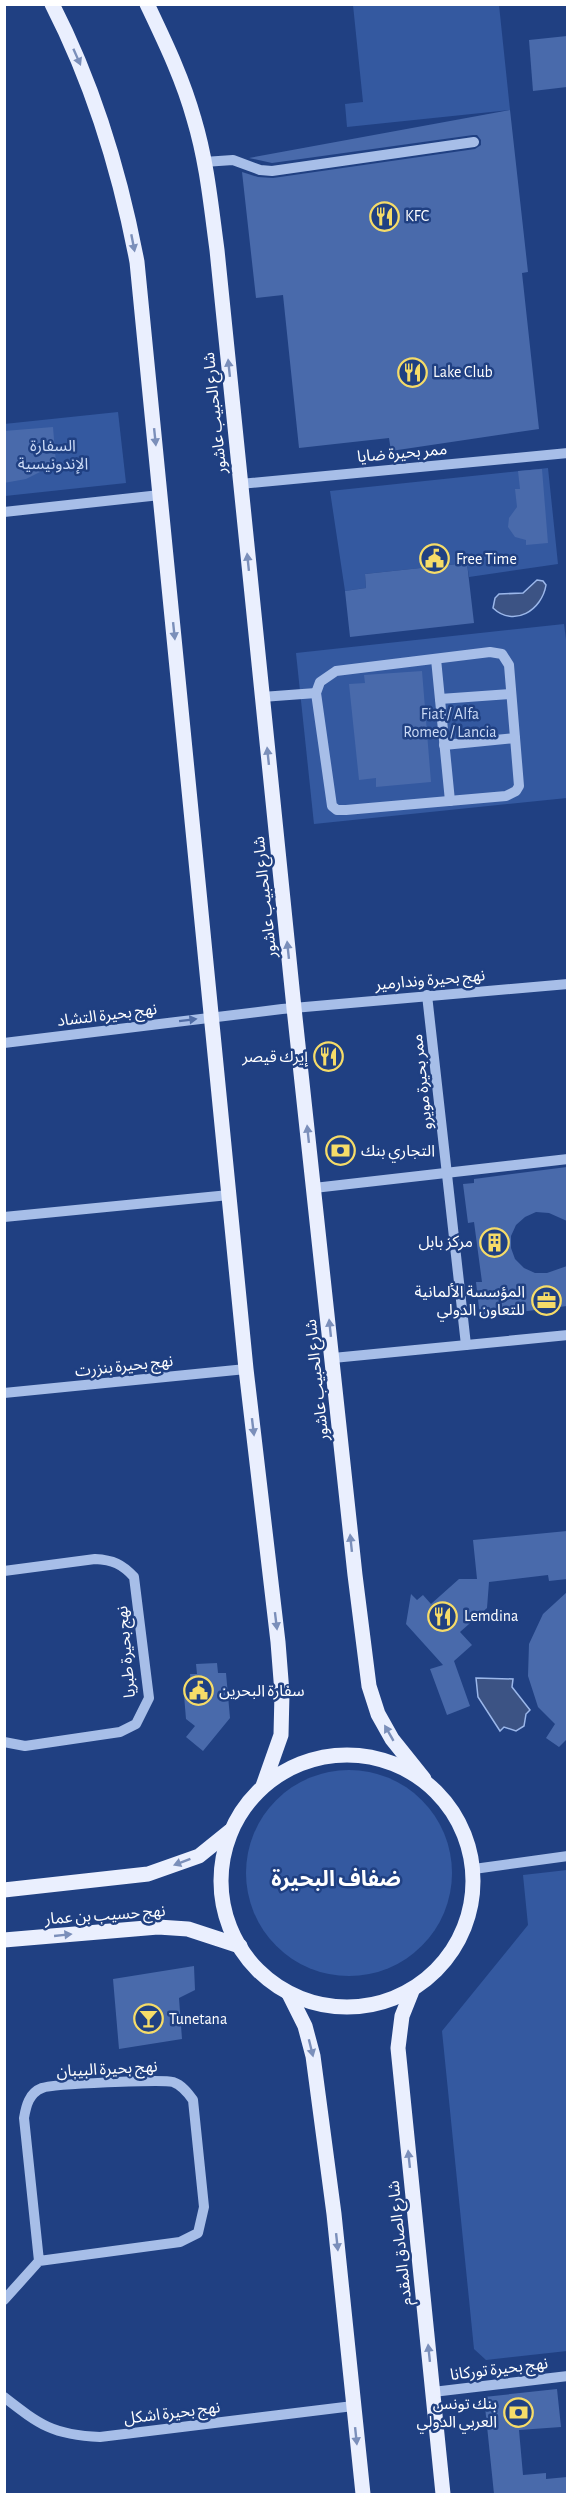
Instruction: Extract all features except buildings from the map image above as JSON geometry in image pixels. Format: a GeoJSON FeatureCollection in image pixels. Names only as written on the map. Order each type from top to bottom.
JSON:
{"type":"FeatureCollection","features":[{"type":"Feature","properties":{"kind":"main road"},"geometry":{"type":"LineString","coordinates":[[52,4],[90,85],[125,200],[137,262],[246,1369],[278,1642],[282,1693],[281,1735],[263,1786],[230,1831],[220,1875],[226,1920],[248,1960],[289,1994],[330,2007],[372,2006],[412,1991],[447,1959],[469,1917],[474,1869]]}},
{"type":"Feature","properties":{"kind":"main road","name":"شارع الحبيب عاشور"},"geometry":{"type":"LineString","coordinates":[[147,4],[181,76],[195,120],[204,162],[217,250],[294,1008],[369,1686],[378,1714],[392,1739],[458,1819],[474,1869]]}},
{"type":"Feature","properties":{"kind":"main road"},"geometry":{"type":"LineString","coordinates":[[263,1786],[292,1766],[303,1762],[325,1756],[360,1754],[394,1762],[424,1779]]}},
{"type":"Feature","properties":{"kind":"main road","name":"نهج حسيب بن عمار"},"geometry":{"type":"LineString","coordinates":[[4,1890],[148,1874],[199,1856],[230,1831]]}},
{"type":"Feature","properties":{"kind":"main road","name":"نهج حسيب بن عمار"},"geometry":{"type":"LineString","coordinates":[[4,1940],[158,1927],[188,1929],[240,1946]]}},
{"type":"Feature","properties":{"kind":"main road","name":"شارع الصادق المقدم"},"geometry":{"type":"LineString","coordinates":[[412,1991],[402,2016],[398,2048],[443,2494]]}},
{"type":"Feature","properties":{"kind":"main road"},"geometry":{"type":"LineString","coordinates":[[289,1994],[305,2026],[313,2056],[334,2214],[363,2494]]}},
{"type":"Feature","properties":{"kind":"street"},"geometry":{"type":"LineString","coordinates":[[204,162],[233,160],[260,170],[272,171],[474,142]]}},
{"type":"Feature","properties":{"kind":"street","name":"ممر بحيرة ضايا"},"geometry":{"type":"LineString","coordinates":[[240,484],[567,453]]}},
{"type":"Feature","properties":{"kind":"street"},"geometry":{"type":"LineString","coordinates":[[4,512],[160,495]]}},
{"type":"Feature","properties":{"kind":"street"},"geometry":{"type":"LineString","coordinates":[[490,652],[502,654],[509,664],[519,786],[516,791],[506,796],[346,810],[338,810],[332,806],[316,693],[320,682],[336,671],[436,659],[490,652]]}},
{"type":"Feature","properties":{"kind":"street"},"geometry":{"type":"LineString","coordinates":[[436,659],[450,801]]}},
{"type":"Feature","properties":{"kind":"street"},"geometry":{"type":"LineString","coordinates":[[262,697],[316,693]]}},
{"type":"Feature","properties":{"kind":"street"},"geometry":{"type":"LineString","coordinates":[[440,699],[511,693]]}},
{"type":"Feature","properties":{"kind":"street"},"geometry":{"type":"LineString","coordinates":[[444,745],[515,738]]}},
{"type":"Feature","properties":{"kind":"street","name":"نهج بحيرة وندارمير"},"geometry":{"type":"LineString","coordinates":[[213,1017],[427,995],[567,984]]}},
{"type":"Feature","properties":{"kind":"street","name":"ممر بحيرة مويرو"},"geometry":{"type":"LineString","coordinates":[[427,995],[466,1345]]}},
{"type":"Feature","properties":{"kind":"street","name":"نهج بحيرة التشاد"},"geometry":{"type":"LineString","coordinates":[[4,1043],[213,1017]]}},
{"type":"Feature","properties":{"kind":"street"},"geometry":{"type":"LineString","coordinates":[[315,1188],[567,1159]]}},
{"type":"Feature","properties":{"kind":"street"},"geometry":{"type":"LineString","coordinates":[[4,1217],[229,1196]]}},
{"type":"Feature","properties":{"kind":"street"},"geometry":{"type":"LineString","coordinates":[[333,1358],[567,1335]]}},
{"type":"Feature","properties":{"kind":"street","name":"نهج بحيرة بنزرت"},"geometry":{"type":"LineString","coordinates":[[4,1393],[246,1369]]}},
{"type":"Feature","properties":{"kind":"street","name":"نهج بحيرة طبريا"},"geometry":{"type":"LineString","coordinates":[[4,1571],[95,1559],[110,1559],[124,1566],[134,1577],[149,1698],[136,1724],[120,1732],[25,1746],[4,1742]]}},
{"type":"Feature","properties":{"kind":"street"},"geometry":{"type":"LineString","coordinates":[[474,1869],[567,1856]]}},
{"type":"Feature","properties":{"kind":"street","name":"نهج بحيرة البيبان"},"geometry":{"type":"LineString","coordinates":[[153,2080],[173,2082],[186,2090],[193,2100],[204,2207],[198,2233],[180,2242],[39,2260],[24,2118],[27,2101],[42,2088],[153,2080]]}},
{"type":"Feature","properties":{"kind":"street"},"geometry":{"type":"LineString","coordinates":[[4,2300],[39,2260]]}},
{"type":"Feature","properties":{"kind":"street","name":"نهج بحيرة توركانا"},"geometry":{"type":"LineString","coordinates":[[433,2392],[567,2376]]}},
{"type":"Feature","properties":{"kind":"street","name":"نهج بحيرة اشكل"},"geometry":{"type":"LineString","coordinates":[[4,2397],[42,2426],[64,2434],[100,2437],[353,2406]]}},
{"type":"Feature","properties":{"kind":"green space"},"geometry":{"type":"Polygon","coordinates":[[[353,5],[499,5],[510,110],[347,127],[345,104],[363,102],[353,5]]]}},
{"type":"Feature","properties":{"kind":"green space","name":"السفارة الإندونيسية"},"geometry":{"type":"Polygon","coordinates":[[[118,412],[126,483],[5,496],[4,424],[118,412]]]}},
{"type":"Feature","properties":{"kind":"green space"},"geometry":{"type":"Polygon","coordinates":[[[548,468],[558,564],[469,577],[467,563],[365,574],[366,588],[345,591],[330,491],[548,468]]]}},
{"type":"Feature","properties":{"kind":"green space","name":"Fiat / Alfa Romeo / Lancia"},"geometry":{"type":"Polygon","coordinates":[[[564,624],[568,655],[567,798],[314,824],[296,653],[564,624]]]}},
{"type":"Feature","properties":{"kind":"green space"},"geometry":{"type":"Polygon","coordinates":[[[339,1770],[359,1770],[379,1774],[398,1782],[422,1800],[440,1824],[448,1843],[452,1873],[448,1903],[440,1922],[422,1946],[398,1964],[379,1972],[359,1976],[339,1976],[319,1972],[300,1964],[284,1953],[269,1938],[258,1922],[250,1903],[246,1883],[246,1863],[250,1843],[258,1824],[269,1808],[284,1793],[300,1782],[319,1774],[339,1770]]]}},
{"type":"Feature","properties":{"kind":"green space"},"geometry":{"type":"Polygon","coordinates":[[[567,1870],[567,2351],[486,2360],[474,2349],[442,2031],[528,1925],[523,1875],[567,1870]]]}},
{"type":"Feature","properties":{"kind":"shaded area"},"geometry":{"type":"Polygon","coordinates":[[[537,580],[543,581],[546,585],[539,602],[533,609],[518,616],[510,616],[501,614],[493,608],[495,598],[499,594],[523,593],[537,580]]]}},
{"type":"Feature","properties":{"kind":"shaded area"},"geometry":{"type":"Polygon","coordinates":[[[476,1678],[513,1679],[512,1687],[530,1710],[526,1714],[524,1726],[516,1731],[504,1727],[500,1731],[478,1697],[476,1678]]]}},
{"type":"Feature","properties":{"kind":"place","name":"KFC"},"geometry":{"type":"Point","coordinates":[384,216]}},
{"type":"Feature","properties":{"kind":"place","name":"Lake Club"},"geometry":{"type":"Point","coordinates":[412,372]}},
{"type":"Feature","properties":{"kind":"place","name":"Free Time"},"geometry":{"type":"Point","coordinates":[435,559]}},
{"type":"Feature","properties":{"kind":"place","name":"إيرك قيصر"},"geometry":{"type":"Point","coordinates":[329,1057]}},
{"type":"Feature","properties":{"kind":"place","name":"التجاري بنك"},"geometry":{"type":"Point","coordinates":[340,1151]}},
{"type":"Feature","properties":{"kind":"place","name":"مركز بابل"},"geometry":{"type":"Point","coordinates":[494,1242]}},
{"type":"Feature","properties":{"kind":"place","name":"المؤسسة الألمانية للتعاون الدولي"},"geometry":{"type":"Point","coordinates":[546,1301]}},
{"type":"Feature","properties":{"kind":"place","name":"Lemdina"},"geometry":{"type":"Point","coordinates":[443,1616]}},
{"type":"Feature","properties":{"kind":"place","name":"سفارة البحرين"},"geometry":{"type":"Point","coordinates":[198,1691]}},
{"type":"Feature","properties":{"kind":"place","name":"Tunetana"},"geometry":{"type":"Point","coordinates":[148,2019]}},
{"type":"Feature","properties":{"kind":"place","name":"بنك تونس العربي الدولي"},"geometry":{"type":"Point","coordinates":[518,2413]}},
{"type":"Feature","properties":{"kind":"district","name":"ضفاف البحيرة"},"geometry":{"type":"Point","coordinates":[336,1879]}}]}
